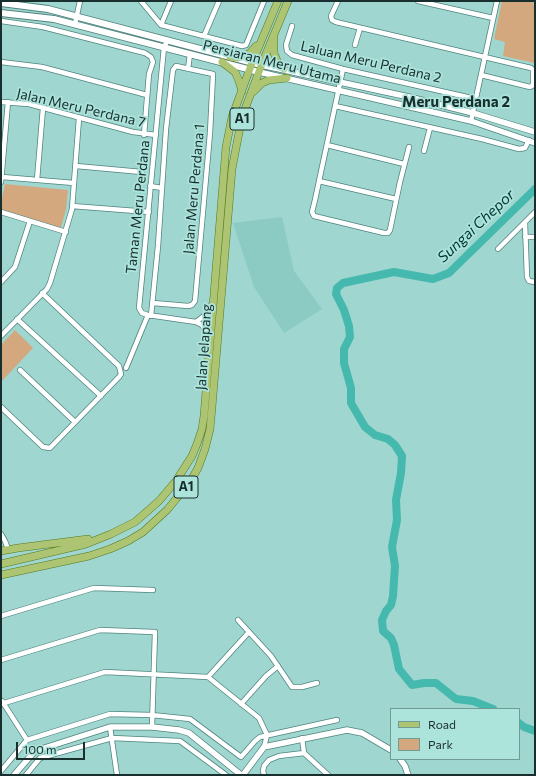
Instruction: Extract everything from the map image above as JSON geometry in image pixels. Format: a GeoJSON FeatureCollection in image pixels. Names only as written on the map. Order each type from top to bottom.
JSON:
{"type":"FeatureCollection","features":[{"type":"Feature","properties":{"kind":"main road","name":"Jalan Jelapang"},"geometry":{"type":"LineString","coordinates":[[1,564],[75,547],[111,534],[135,522],[159,501],[176,481],[192,456],[202,429],[226,146],[232,117],[250,66],[278,1]]}},
{"type":"Feature","properties":{"kind":"main road","name":"Jalan Jelapang"},"geometry":{"type":"LineString","coordinates":[[1,575],[89,556],[128,541],[143,532],[167,510],[190,482],[198,468],[208,436],[212,407],[232,168],[242,117],[260,68],[288,1]]}},
{"type":"Feature","properties":{"kind":"main road","name":"Persiaran Meru Utama"},"geometry":{"type":"LineString","coordinates":[[1,3],[48,9],[76,16],[230,57],[250,66]]}},
{"type":"Feature","properties":{"kind":"main road","name":"Persiaran Meru Utama"},"geometry":{"type":"LineString","coordinates":[[1,13],[50,18],[222,62],[260,68]]}},
{"type":"Feature","properties":{"kind":"main road"},"geometry":{"type":"LineString","coordinates":[[274,33],[274,53],[278,63],[284,69]]}},
{"type":"Feature","properties":{"kind":"main road"},"geometry":{"type":"LineString","coordinates":[[230,57],[238,58],[250,53],[261,41]]}},
{"type":"Feature","properties":{"kind":"main road"},"geometry":{"type":"LineString","coordinates":[[222,62],[235,72],[242,91]]}},
{"type":"Feature","properties":{"kind":"main road"},"geometry":{"type":"LineString","coordinates":[[249,97],[262,83],[269,80],[287,78]]}},
{"type":"Feature","properties":{"kind":"main road"},"geometry":{"type":"LineString","coordinates":[[4,550],[76,541],[111,534]]}},
{"type":"Feature","properties":{"kind":"street"},"geometry":{"type":"LineString","coordinates":[[75,24],[80,1]]}},
{"type":"Feature","properties":{"kind":"street"},"geometry":{"type":"LineString","coordinates":[[141,1],[161,25],[242,46],[246,45],[264,1]]}},
{"type":"Feature","properties":{"kind":"street"},"geometry":{"type":"LineString","coordinates":[[161,25],[171,1]]}},
{"type":"Feature","properties":{"kind":"street"},"geometry":{"type":"LineString","coordinates":[[204,36],[219,1]]}},
{"type":"Feature","properties":{"kind":"street"},"geometry":{"type":"LineString","coordinates":[[418,1],[493,18]]}},
{"type":"Feature","properties":{"kind":"street"},"geometry":{"type":"LineString","coordinates":[[471,121],[497,1]]}},
{"type":"Feature","properties":{"kind":"street"},"geometry":{"type":"LineString","coordinates":[[337,3],[332,16],[332,20],[336,22],[531,68],[533,70],[533,84],[530,86],[481,75]]}},
{"type":"Feature","properties":{"kind":"street"},"geometry":{"type":"LineString","coordinates":[[1,21],[43,27],[145,53],[151,57],[153,62],[149,74],[144,134]]}},
{"type":"Feature","properties":{"kind":"street","name":"Laluan Meru Perdana 2"},"geometry":{"type":"LineString","coordinates":[[292,26],[286,45],[287,51],[292,55],[343,69],[476,99]]}},
{"type":"Feature","properties":{"kind":"street"},"geometry":{"type":"LineString","coordinates":[[355,44],[360,28]]}},
{"type":"Feature","properties":{"kind":"street"},"geometry":{"type":"LineString","coordinates":[[164,47],[168,40]]}},
{"type":"Feature","properties":{"kind":"street","name":"Taman Meru Perdana"},"geometry":{"type":"LineString","coordinates":[[149,316],[142,313],[138,308],[164,47]]}},
{"type":"Feature","properties":{"kind":"street"},"geometry":{"type":"LineString","coordinates":[[126,368],[149,316],[153,303],[166,129],[173,70],[176,66],[188,69],[190,54]]}},
{"type":"Feature","properties":{"kind":"street"},"geometry":{"type":"LineString","coordinates":[[1,62],[42,67],[147,95]]}},
{"type":"Feature","properties":{"kind":"street","name":"Persiaran Meru Utama"},"geometry":{"type":"LineString","coordinates":[[260,68],[284,69],[410,97],[473,112],[535,132]]}},
{"type":"Feature","properties":{"kind":"street","name":"Persiaran Meru Utama"},"geometry":{"type":"LineString","coordinates":[[260,68],[287,78],[471,121],[532,142]]}},
{"type":"Feature","properties":{"kind":"street","name":"Jalan Meru Perdana 1"},"geometry":{"type":"LineString","coordinates":[[153,303],[188,306],[192,305],[195,300],[210,133],[213,74],[188,69]]}},
{"type":"Feature","properties":{"kind":"street"},"geometry":{"type":"LineString","coordinates":[[343,69],[312,212],[314,216],[388,233],[390,230],[409,147]]}},
{"type":"Feature","properties":{"kind":"street","name":"Jalan Meru Perdana 7"},"geometry":{"type":"LineString","coordinates":[[1,102],[29,104],[144,134],[156,135]]}},
{"type":"Feature","properties":{"kind":"street"},"geometry":{"type":"LineString","coordinates":[[1,182],[8,102]]}},
{"type":"Feature","properties":{"kind":"street"},"geometry":{"type":"LineString","coordinates":[[335,106],[482,139],[519,149],[525,148],[532,142]]}},
{"type":"Feature","properties":{"kind":"street"},"geometry":{"type":"LineString","coordinates":[[37,180],[43,108]]}},
{"type":"Feature","properties":{"kind":"street"},"geometry":{"type":"LineString","coordinates":[[1,336],[50,283],[66,232],[72,206],[79,118]]}},
{"type":"Feature","properties":{"kind":"street"},"geometry":{"type":"LineString","coordinates":[[424,151],[430,128]]}},
{"type":"Feature","properties":{"kind":"street"},"geometry":{"type":"LineString","coordinates":[[327,145],[404,164]]}},
{"type":"Feature","properties":{"kind":"street"},"geometry":{"type":"LineString","coordinates":[[76,166],[142,172]]}},
{"type":"Feature","properties":{"kind":"street"},"geometry":{"type":"LineString","coordinates":[[2,177],[74,183]]}},
{"type":"Feature","properties":{"kind":"street"},"geometry":{"type":"LineString","coordinates":[[319,182],[396,199]]}},
{"type":"Feature","properties":{"kind":"street"},"geometry":{"type":"LineString","coordinates":[[150,186],[162,188]]}},
{"type":"Feature","properties":{"kind":"street"},"geometry":{"type":"LineString","coordinates":[[72,206],[148,212]]}},
{"type":"Feature","properties":{"kind":"street"},"geometry":{"type":"LineString","coordinates":[[1,212],[66,232]]}},
{"type":"Feature","properties":{"kind":"street"},"geometry":{"type":"LineString","coordinates":[[498,249],[525,224],[535,212]]}},
{"type":"Feature","properties":{"kind":"street"},"geometry":{"type":"LineString","coordinates":[[1,282],[15,267],[30,221]]}},
{"type":"Feature","properties":{"kind":"street"},"geometry":{"type":"LineString","coordinates":[[525,224],[527,277],[529,280],[535,282]]}},
{"type":"Feature","properties":{"kind":"street"},"geometry":{"type":"LineString","coordinates":[[525,237],[535,237]]}},
{"type":"Feature","properties":{"kind":"street"},"geometry":{"type":"LineString","coordinates":[[1,407],[43,447],[52,447],[119,377],[121,371],[119,366],[42,293]]}},
{"type":"Feature","properties":{"kind":"street"},"geometry":{"type":"LineString","coordinates":[[196,322],[209,312],[213,300]]}},
{"type":"Feature","properties":{"kind":"street"},"geometry":{"type":"LineString","coordinates":[[149,316],[196,322],[202,325],[206,330],[210,348]]}},
{"type":"Feature","properties":{"kind":"street"},"geometry":{"type":"LineString","coordinates":[[18,319],[101,396]]}},
{"type":"Feature","properties":{"kind":"street"},"geometry":{"type":"LineString","coordinates":[[20,370],[75,422]]}},
{"type":"Feature","properties":{"kind":"street"},"geometry":{"type":"LineString","coordinates":[[1,534],[5,541],[4,550]]}},
{"type":"Feature","properties":{"kind":"street"},"geometry":{"type":"LineString","coordinates":[[1,616],[94,588],[153,590]]}},
{"type":"Feature","properties":{"kind":"street"},"geometry":{"type":"LineString","coordinates":[[238,620],[278,666],[292,687],[302,687],[317,683]]}},
{"type":"Feature","properties":{"kind":"street"},"geometry":{"type":"LineString","coordinates":[[1,660],[100,630],[155,632],[152,727]]}},
{"type":"Feature","properties":{"kind":"street"},"geometry":{"type":"LineString","coordinates":[[208,677],[249,632]]}},
{"type":"Feature","properties":{"kind":"street"},"geometry":{"type":"LineString","coordinates":[[241,704],[266,676],[278,666]]}},
{"type":"Feature","properties":{"kind":"street"},"geometry":{"type":"LineString","coordinates":[[14,775],[35,751],[110,727],[152,727],[179,730],[189,733],[242,775],[264,747],[267,735],[259,718],[208,677],[105,672],[2,702],[27,740]]}},
{"type":"Feature","properties":{"kind":"street"},"geometry":{"type":"LineString","coordinates":[[1,771],[27,740],[110,714],[152,715],[190,719],[241,757],[258,739],[267,735],[337,720]]}},
{"type":"Feature","properties":{"kind":"street"},"geometry":{"type":"LineString","coordinates":[[110,727],[117,775]]}},
{"type":"Feature","properties":{"kind":"street"},"geometry":{"type":"LineString","coordinates":[[264,747],[302,738],[352,730],[362,733],[390,749]]}},
{"type":"Feature","properties":{"kind":"street"},"geometry":{"type":"LineString","coordinates":[[26,775],[40,758],[112,738],[180,740],[226,775]]}},
{"type":"Feature","properties":{"kind":"street"},"geometry":{"type":"LineString","coordinates":[[302,738],[304,753],[328,775]]}},
{"type":"Feature","properties":{"kind":"street"},"geometry":{"type":"LineString","coordinates":[[264,775],[262,771],[269,760],[279,756],[304,753]]}},
{"type":"Feature","properties":{"kind":"street"},"geometry":{"type":"LineString","coordinates":[[400,760],[408,775]]}},
{"type":"Feature","properties":{"kind":"shaded area"},"geometry":{"type":"Polygon","coordinates":[[[282,217],[294,271],[322,309],[284,333],[254,287],[233,223],[282,217]]]}},
{"type":"Feature","properties":{"kind":"green space"},"geometry":{"type":"Polygon","coordinates":[[[502,1],[533,1],[535,12],[535,63],[503,56],[505,42],[494,39],[502,1]]]}},
{"type":"Feature","properties":{"kind":"green space"},"geometry":{"type":"Polygon","coordinates":[[[5,184],[68,190],[66,209],[60,231],[1,210],[5,184]]]}},
{"type":"Feature","properties":{"kind":"green space"},"geometry":{"type":"Polygon","coordinates":[[[15,330],[33,348],[1,382],[1,345],[15,330]]]}},
{"type":"Feature","properties":{"kind":"waterway","name":"Sungai Chepor"},"geometry":{"type":"LineString","coordinates":[[490,708],[473,701],[456,699],[436,683],[412,685],[399,669],[394,645],[391,638],[383,631],[382,620],[386,611],[391,605],[393,596],[395,566],[392,547],[397,520],[396,500],[401,473],[402,456],[395,445],[388,439],[375,435],[365,427],[351,403],[351,388],[344,363],[344,349],[350,337],[349,326],[344,310],[336,294],[337,288],[343,283],[394,272],[433,279],[449,273],[535,189]]}},
{"type":"Feature","properties":{"kind":"waterway","name":"Sungai Chepor"},"geometry":{"type":"LineString","coordinates":[[520,724],[535,731]]}},
{"type":"Feature","properties":{"kind":"district","name":"Meru Perdana 2"},"geometry":{"type":"Point","coordinates":[456,102]}}]}
